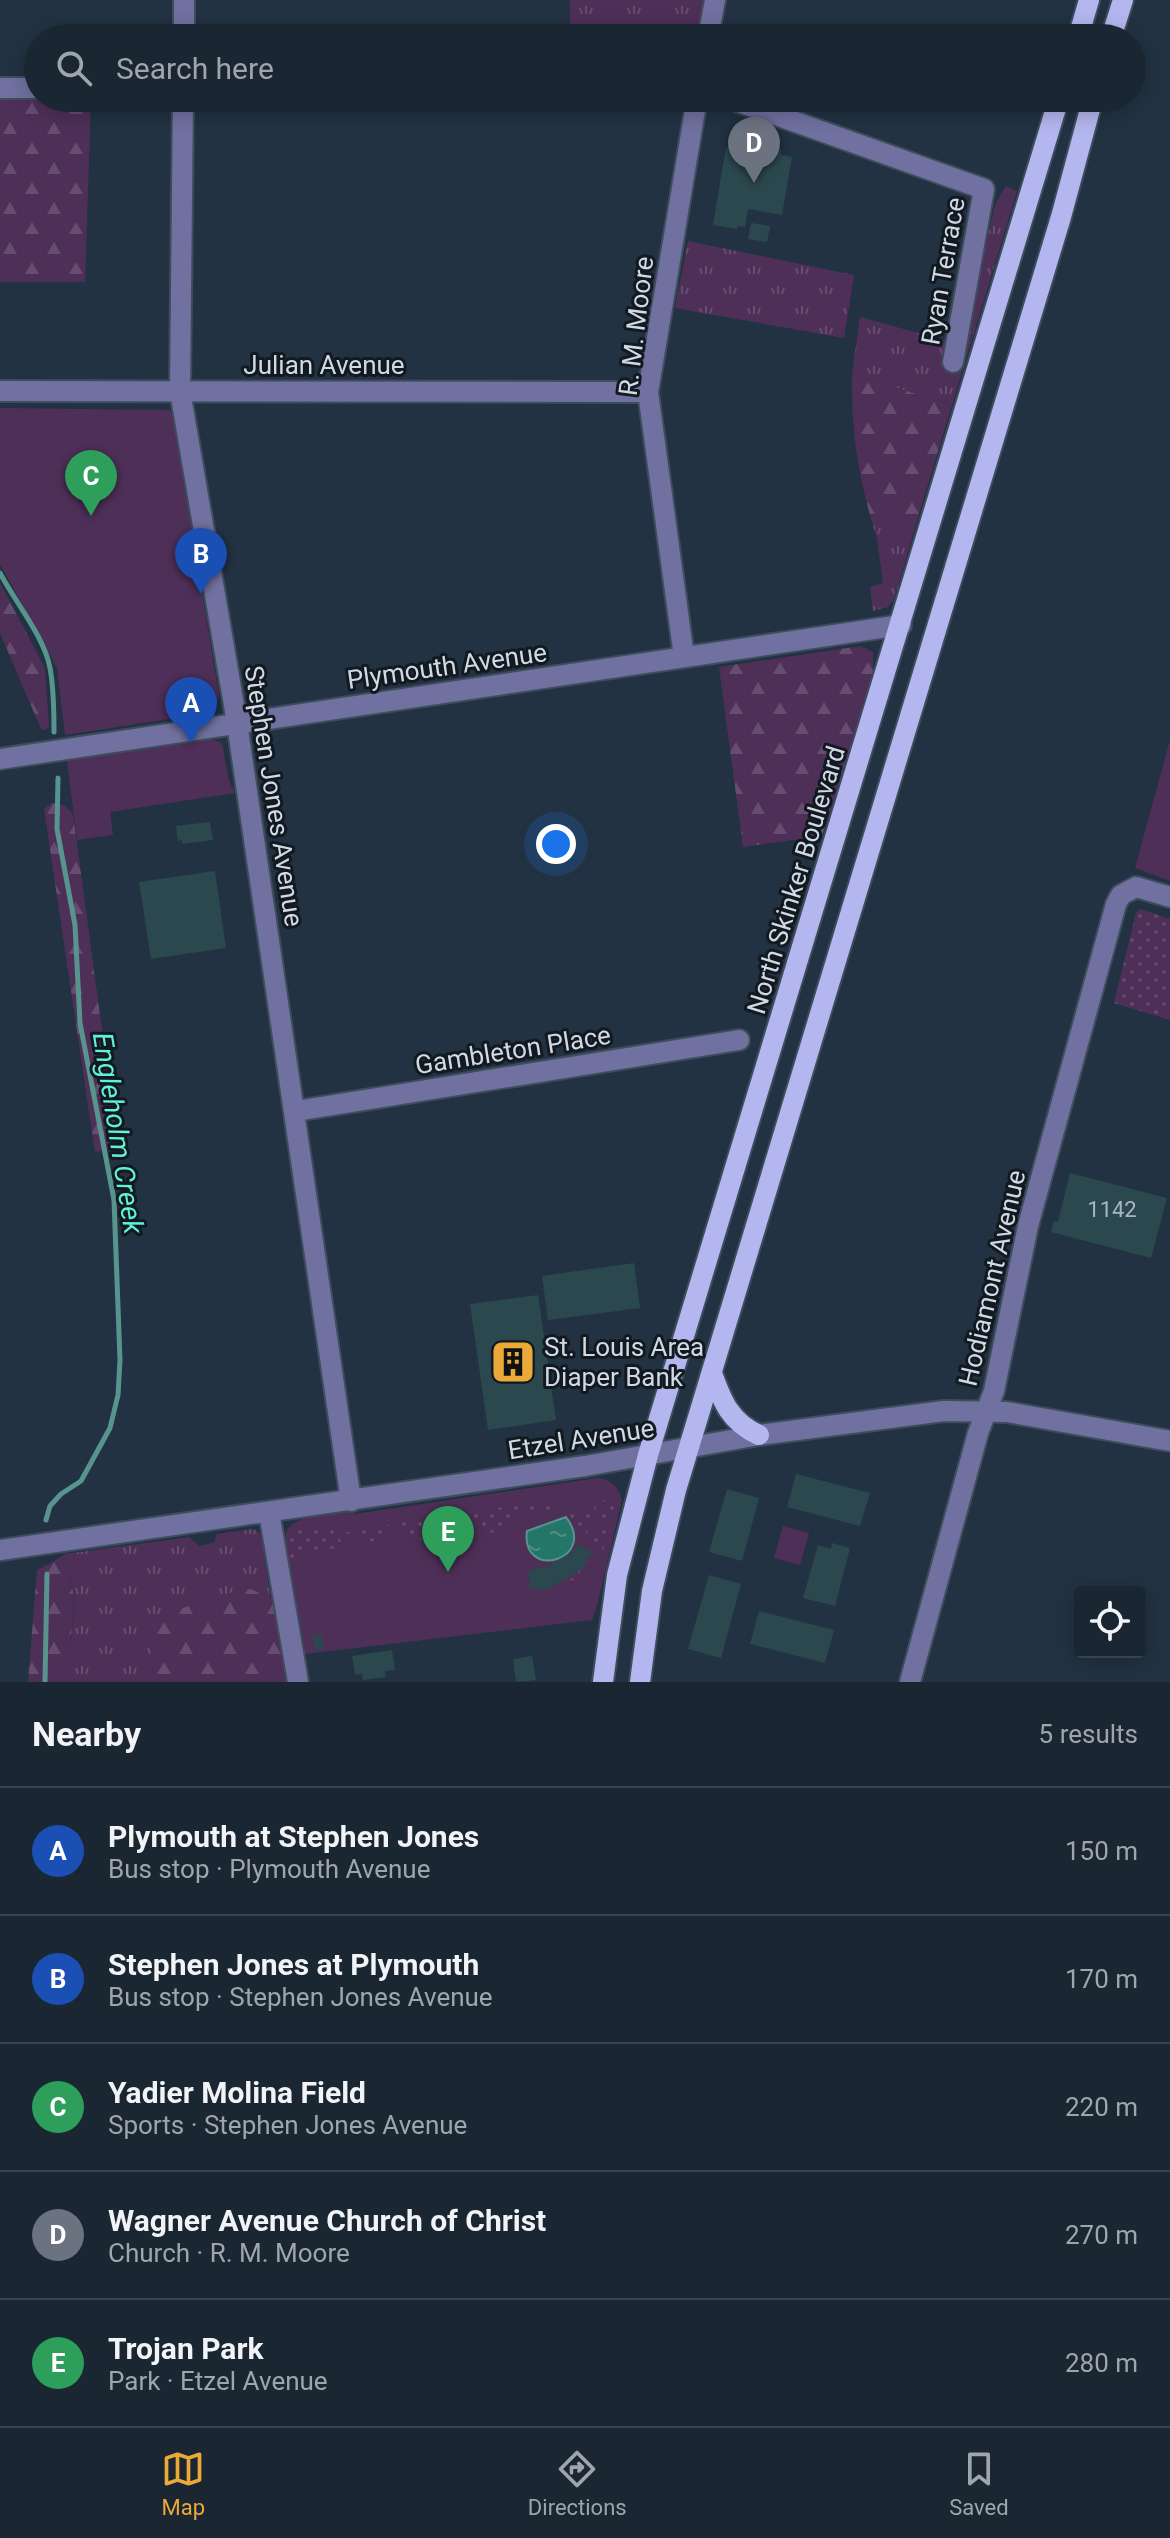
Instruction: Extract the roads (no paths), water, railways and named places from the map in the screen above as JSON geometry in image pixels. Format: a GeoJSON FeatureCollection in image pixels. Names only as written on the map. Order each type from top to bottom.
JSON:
{"type":"FeatureCollection","features":[{"type":"Feature","properties":{"kind":"main road"},"geometry":{"type":"LineString","coordinates":[[1082,24],[1089,0]]}},
{"type":"Feature","properties":{"kind":"main road"},"geometry":{"type":"LineString","coordinates":[[1116,24],[1123,3]]}},
{"type":"Feature","properties":{"kind":"main road","name":"North Skinker Boulevard"},"geometry":{"type":"LineString","coordinates":[[603,1682],[617,1575],[648,1455],[1055,112]]}},
{"type":"Feature","properties":{"kind":"main road"},"geometry":{"type":"LineString","coordinates":[[640,1682],[652,1591],[689,1447],[1061,217],[1089,112]]}},
{"type":"Feature","properties":{"kind":"main road"},"geometry":{"type":"LineString","coordinates":[[712,1373],[731,1416],[759,1435]]}},
{"type":"Feature","properties":{"kind":"street"},"geometry":{"type":"LineString","coordinates":[[184,0],[184,24]]}},
{"type":"Feature","properties":{"kind":"street"},"geometry":{"type":"LineString","coordinates":[[711,24],[715,0]]}},
{"type":"Feature","properties":{"kind":"street"},"geometry":{"type":"LineString","coordinates":[[0,88],[24,88]]}},
{"type":"Feature","properties":{"kind":"street","name":"Stephen Jones Avenue"},"geometry":{"type":"LineString","coordinates":[[183,112],[180,391],[237,723],[351,1501]]}},
{"type":"Feature","properties":{"kind":"street","name":"R. M. Moore"},"geometry":{"type":"LineString","coordinates":[[684,657],[648,392],[695,112]]}},
{"type":"Feature","properties":{"kind":"street","name":"Ryan Terrace"},"geometry":{"type":"LineString","coordinates":[[767,112],[984,189],[953,362]]}},
{"type":"Feature","properties":{"kind":"street","name":"Julian Avenue"},"geometry":{"type":"LineString","coordinates":[[0,391],[648,392]]}},
{"type":"Feature","properties":{"kind":"street","name":"Plymouth Avenue"},"geometry":{"type":"LineString","coordinates":[[0,759],[901,625]]}},
{"type":"Feature","properties":{"kind":"street","name":"Hodiamont Avenue"},"geometry":{"type":"LineString","coordinates":[[910,1682],[978,1433],[996,1382],[1028,1226],[1116,904],[1128,889],[1145,888],[1170,897]]}},
{"type":"Feature","properties":{"kind":"street","name":"Gambleton Place"},"geometry":{"type":"LineString","coordinates":[[296,1111],[739,1040]]}},
{"type":"Feature","properties":{"kind":"street","name":"Etzel Avenue"},"geometry":{"type":"LineString","coordinates":[[0,1550],[351,1501],[759,1435],[944,1411],[987,1410],[1031,1415],[1170,1441]]}},
{"type":"Feature","properties":{"kind":"street"},"geometry":{"type":"LineString","coordinates":[[269,1512],[298,1682]]}},
{"type":"Feature","properties":{"kind":"water"},"geometry":{"type":"Polygon","coordinates":[[[566,1517],[574,1532],[573,1545],[566,1554],[545,1560],[535,1556],[528,1547],[527,1531],[566,1517]]]}},
{"type":"Feature","properties":{"kind":"waterway","name":"Engleholm Creek"},"geometry":{"type":"LineString","coordinates":[[0,573],[47,656],[52,684],[54,732]]}},
{"type":"Feature","properties":{"kind":"waterway","name":"Engleholm Creek"},"geometry":{"type":"LineString","coordinates":[[46,1520],[50,1506],[61,1494],[81,1481],[110,1428],[118,1395],[120,1360],[114,1200],[80,1023],[75,925],[57,829],[58,778]]}},
{"type":"Feature","properties":{"kind":"waterway","name":"Engleholm Creek"},"geometry":{"type":"LineString","coordinates":[[45,1682],[47,1574]]}},
{"type":"Feature","properties":{"kind":"place","name":"Wagner Avenue Church of Christ"},"geometry":{"type":"Point","coordinates":[754,183]}},
{"type":"Feature","properties":{"kind":"place","name":"Yadier Molina Field"},"geometry":{"type":"Point","coordinates":[91,516]}},
{"type":"Feature","properties":{"kind":"place","name":"Stephen Jones at Plymouth"},"geometry":{"type":"Point","coordinates":[201,594]}},
{"type":"Feature","properties":{"kind":"place","name":"Plymouth at Stephen Jones"},"geometry":{"type":"Point","coordinates":[191,743]}},
{"type":"Feature","properties":{"kind":"place","name":"St. Louis Area Diaper Bank"},"geometry":{"type":"Point","coordinates":[513,1362]}},
{"type":"Feature","properties":{"kind":"place","name":"Trojan Park"},"geometry":{"type":"Point","coordinates":[448,1572]}}]}
